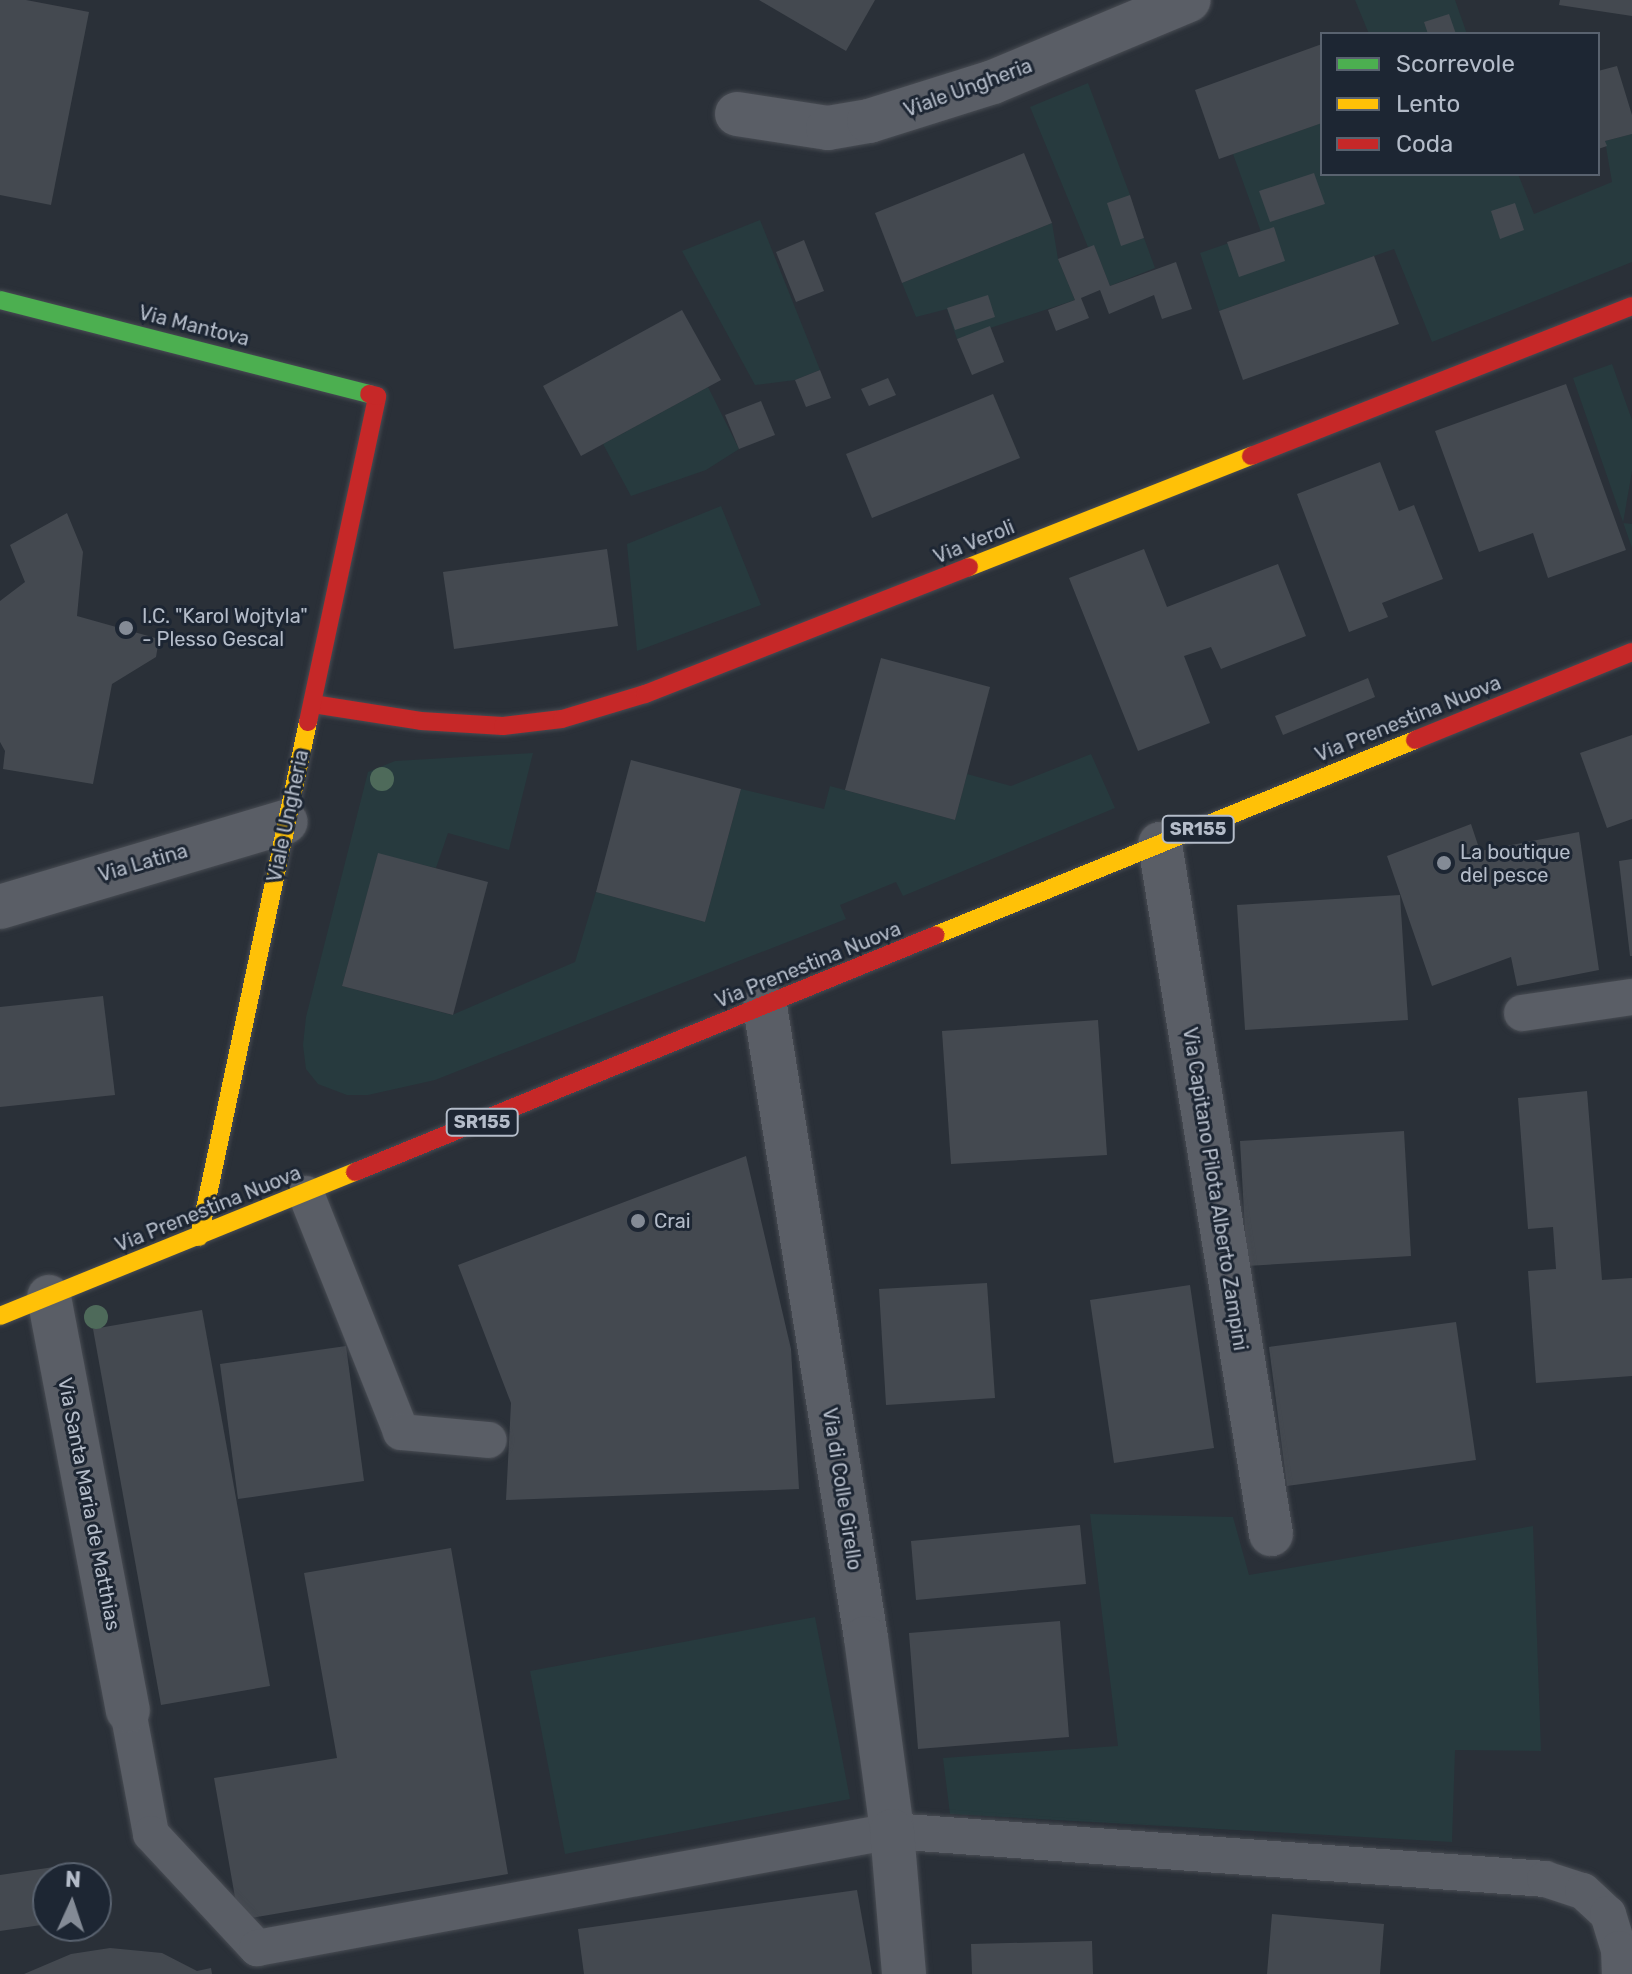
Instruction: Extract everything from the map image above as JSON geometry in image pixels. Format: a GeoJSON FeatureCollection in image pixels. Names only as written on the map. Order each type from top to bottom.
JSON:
{"type":"FeatureCollection","features":[{"type":"Feature","properties":{"kind":"street","name":"Viale Ungheria"},"geometry":{"type":"LineString","coordinates":[[737,114],[828,128],[869,121],[993,82],[1189,0]]}},
{"type":"Feature","properties":{"kind":"street","name":"Via Mantova"},"geometry":{"type":"LineString","coordinates":[[0,300],[377,396]]}},
{"type":"Feature","properties":{"kind":"street","name":"Via Veroli"},"geometry":{"type":"LineString","coordinates":[[313,704],[421,721],[491,726],[562,719],[631,699],[1632,306]]}},
{"type":"Feature","properties":{"kind":"street","name":"Viale Ungheria"},"geometry":{"type":"LineString","coordinates":[[199,1237],[377,396]]}},
{"type":"Feature","properties":{"kind":"street","name":"Via Prenestina Nuova"},"geometry":{"type":"LineString","coordinates":[[0,1316],[1632,652]]}},
{"type":"Feature","properties":{"kind":"street","name":"Via Latina"},"geometry":{"type":"LineString","coordinates":[[0,907],[286,822]]}},
{"type":"Feature","properties":{"kind":"street","name":"Via Capitano Pilota Alberto Zampini"},"geometry":{"type":"LineString","coordinates":[[1160,844],[1271,1534]]}},
{"type":"Feature","properties":{"kind":"street","name":"Via di Colle Girello"},"geometry":{"type":"LineString","coordinates":[[765,1006],[866,1638],[892,1831],[904,1974]]}},
{"type":"Feature","properties":{"kind":"street","name":"Via Santa Maria de Matthias"},"geometry":{"type":"LineString","coordinates":[[49,1297],[128,1711]]}},
{"type":"Feature","properties":{"kind":"lane"},"geometry":{"type":"LineString","coordinates":[[1522,1013],[1632,997]]}},
{"type":"Feature","properties":{"kind":"lane"},"geometry":{"type":"LineString","coordinates":[[306,1194],[401,1432],[489,1440]]}},
{"type":"Feature","properties":{"kind":"lane"},"geometry":{"type":"LineString","coordinates":[[128,1711],[151,1834],[257,1948],[892,1831],[1545,1879],[1583,1891],[1602,1907],[1615,1931],[1620,1974]]}},
{"type":"Feature","properties":{"kind":"green space"},"geometry":{"type":"Polygon","coordinates":[[[1355,0],[1455,0],[1466,32],[1368,32],[1355,0]]]}},
{"type":"Feature","properties":{"kind":"green space"},"geometry":{"type":"Polygon","coordinates":[[[1088,83],[1130,195],[1122,245],[1144,238],[1155,268],[1110,286],[1094,246],[1088,247],[1030,107],[1088,83]]]}},
{"type":"Feature","properties":{"kind":"green space"},"geometry":{"type":"Polygon","coordinates":[[[1320,124],[1320,176],[1519,176],[1534,214],[1612,182],[1605,141],[1632,134],[1632,262],[1432,342],[1394,249],[1219,311],[1200,253],[1261,232],[1233,154],[1320,124]]]}},
{"type":"Feature","properties":{"kind":"green space"},"geometry":{"type":"Polygon","coordinates":[[[760,220],[820,370],[795,380],[755,385],[682,251],[760,220]]]}},
{"type":"Feature","properties":{"kind":"green space"},"geometry":{"type":"Polygon","coordinates":[[[1052,223],[1058,259],[1075,300],[957,339],[947,309],[916,317],[902,283],[1052,223]]]}},
{"type":"Feature","properties":{"kind":"green space"},"geometry":{"type":"Polygon","coordinates":[[[1612,364],[1632,420],[1632,471],[1623,522],[1573,378],[1612,364]]]}},
{"type":"Feature","properties":{"kind":"green space"},"geometry":{"type":"Polygon","coordinates":[[[708,387],[739,449],[706,470],[631,496],[603,444],[708,387]]]}},
{"type":"Feature","properties":{"kind":"green space"},"geometry":{"type":"Polygon","coordinates":[[[721,506],[761,605],[637,651],[627,544],[721,506]]]}},
{"type":"Feature","properties":{"kind":"green space"},"geometry":{"type":"Polygon","coordinates":[[[1623,523],[1632,524],[1632,548],[1623,523]]]}},
{"type":"Feature","properties":{"kind":"green space"},"geometry":{"type":"Polygon","coordinates":[[[533,753],[509,850],[448,833],[436,868],[378,854],[342,986],[452,1015],[575,962],[596,892],[705,922],[741,789],[824,809],[830,786],[955,820],[967,774],[1011,786],[1091,754],[1115,808],[903,896],[896,882],[840,905],[846,919],[435,1080],[368,1095],[347,1095],[318,1084],[306,1069],[303,1045],[306,1017],[368,772],[395,761],[533,753]]]}},
{"type":"Feature","properties":{"kind":"green space"},"geometry":{"type":"Polygon","coordinates":[[[1090,1514],[1233,1517],[1249,1575],[1533,1526],[1541,1751],[1455,1750],[1452,1842],[950,1814],[943,1758],[1118,1746],[1090,1514]]]}},
{"type":"Feature","properties":{"kind":"green space"},"geometry":{"type":"Polygon","coordinates":[[[815,1617],[850,1799],[565,1854],[530,1671],[815,1617]]]}},
{"type":"Feature","properties":{"kind":"building"},"geometry":{"type":"Polygon","coordinates":[[[0,0],[26,0],[89,12],[51,205],[0,195],[0,0]]]}},
{"type":"Feature","properties":{"kind":"building"},"geometry":{"type":"Polygon","coordinates":[[[759,0],[875,0],[846,51],[759,0]]]}},
{"type":"Feature","properties":{"kind":"building"},"geometry":{"type":"Polygon","coordinates":[[[1560,0],[1632,0],[1632,16],[1559,5],[1560,0]]]}},
{"type":"Feature","properties":{"kind":"building"},"geometry":{"type":"Polygon","coordinates":[[[1449,14],[1455,32],[1427,32],[1424,22],[1449,14]]]}},
{"type":"Feature","properties":{"kind":"building"},"geometry":{"type":"Polygon","coordinates":[[[1320,45],[1320,124],[1219,159],[1195,90],[1320,45]]]}},
{"type":"Feature","properties":{"kind":"building"},"geometry":{"type":"Polygon","coordinates":[[[1617,66],[1632,115],[1632,134],[1605,141],[1607,146],[1600,148],[1600,70],[1617,66]]]}},
{"type":"Feature","properties":{"kind":"building"},"geometry":{"type":"Polygon","coordinates":[[[1024,153],[1052,223],[902,283],[875,213],[1024,153]]]}},
{"type":"Feature","properties":{"kind":"building"},"geometry":{"type":"Polygon","coordinates":[[[1314,173],[1325,204],[1270,222],[1259,191],[1314,173]]]}},
{"type":"Feature","properties":{"kind":"building"},"geometry":{"type":"Polygon","coordinates":[[[1130,195],[1144,238],[1121,246],[1107,203],[1130,195]]]}},
{"type":"Feature","properties":{"kind":"building"},"geometry":{"type":"Polygon","coordinates":[[[1515,203],[1524,230],[1500,239],[1491,211],[1515,203]]]}},
{"type":"Feature","properties":{"kind":"building"},"geometry":{"type":"Polygon","coordinates":[[[1274,227],[1285,261],[1239,277],[1227,242],[1274,227]]]}},
{"type":"Feature","properties":{"kind":"building"},"geometry":{"type":"Polygon","coordinates":[[[804,240],[824,291],[796,302],[776,252],[804,240]]]}},
{"type":"Feature","properties":{"kind":"building"},"geometry":{"type":"Polygon","coordinates":[[[1094,245],[1110,286],[1176,262],[1192,309],[1162,319],[1154,295],[1109,314],[1100,290],[1081,298],[1089,318],[1056,331],[1048,310],[1075,300],[1058,259],[1094,245]]]}},
{"type":"Feature","properties":{"kind":"building"},"geometry":{"type":"Polygon","coordinates":[[[1374,256],[1399,324],[1243,380],[1219,311],[1374,256]]]}},
{"type":"Feature","properties":{"kind":"building"},"geometry":{"type":"Polygon","coordinates":[[[988,295],[995,317],[955,330],[947,308],[988,295]]]}},
{"type":"Feature","properties":{"kind":"building"},"geometry":{"type":"Polygon","coordinates":[[[682,310],[721,380],[581,456],[543,386],[682,310]]]}},
{"type":"Feature","properties":{"kind":"building"},"geometry":{"type":"Polygon","coordinates":[[[990,326],[1004,362],[972,375],[957,339],[990,326]]]}},
{"type":"Feature","properties":{"kind":"building"},"geometry":{"type":"Polygon","coordinates":[[[820,370],[831,398],[806,407],[795,380],[820,370]]]}},
{"type":"Feature","properties":{"kind":"building"},"geometry":{"type":"Polygon","coordinates":[[[888,378],[896,395],[869,406],[861,389],[888,378]]]}},
{"type":"Feature","properties":{"kind":"building"},"geometry":{"type":"Polygon","coordinates":[[[1566,384],[1626,550],[1548,578],[1533,533],[1479,552],[1435,431],[1566,384]]]}},
{"type":"Feature","properties":{"kind":"building"},"geometry":{"type":"Polygon","coordinates":[[[993,394],[1020,458],[872,518],[846,454],[993,394]]]}},
{"type":"Feature","properties":{"kind":"building"},"geometry":{"type":"Polygon","coordinates":[[[761,401],[775,435],[739,449],[725,415],[761,401]]]}},
{"type":"Feature","properties":{"kind":"building"},"geometry":{"type":"Polygon","coordinates":[[[1380,462],[1399,511],[1414,505],[1443,579],[1382,603],[1388,617],[1349,632],[1297,494],[1380,462]]]}},
{"type":"Feature","properties":{"kind":"building"},"geometry":{"type":"Polygon","coordinates":[[[67,513],[83,552],[77,616],[159,639],[156,657],[112,684],[93,784],[3,769],[5,751],[0,742],[0,601],[25,582],[10,545],[67,513]]]}},
{"type":"Feature","properties":{"kind":"building"},"geometry":{"type":"Polygon","coordinates":[[[607,549],[618,626],[454,649],[443,572],[607,549]]]}},
{"type":"Feature","properties":{"kind":"building"},"geometry":{"type":"Polygon","coordinates":[[[1144,549],[1167,607],[1278,564],[1306,636],[1221,669],[1211,647],[1184,656],[1210,723],[1138,751],[1069,578],[1144,549]]]}},
{"type":"Feature","properties":{"kind":"building"},"geometry":{"type":"Polygon","coordinates":[[[881,658],[990,687],[955,820],[845,790],[881,658]]]}},
{"type":"Feature","properties":{"kind":"building"},"geometry":{"type":"Polygon","coordinates":[[[1368,678],[1375,697],[1283,735],[1275,716],[1368,678]]]}},
{"type":"Feature","properties":{"kind":"building"},"geometry":{"type":"Polygon","coordinates":[[[1632,735],[1632,819],[1607,828],[1580,753],[1632,735]]]}},
{"type":"Feature","properties":{"kind":"building"},"geometry":{"type":"Polygon","coordinates":[[[631,760],[741,789],[705,922],[596,892],[631,760]]]}},
{"type":"Feature","properties":{"kind":"building"},"geometry":{"type":"Polygon","coordinates":[[[1471,824],[1480,851],[1579,832],[1599,970],[1517,986],[1511,957],[1432,986],[1387,856],[1471,824]]]}},
{"type":"Feature","properties":{"kind":"building"},"geometry":{"type":"Polygon","coordinates":[[[378,853],[488,882],[453,1015],[342,986],[378,853]]]}},
{"type":"Feature","properties":{"kind":"building"},"geometry":{"type":"Polygon","coordinates":[[[1632,859],[1632,956],[1630,956],[1619,861],[1632,859]]]}},
{"type":"Feature","properties":{"kind":"building"},"geometry":{"type":"Polygon","coordinates":[[[1400,895],[1408,1020],[1245,1030],[1237,905],[1400,895]]]}},
{"type":"Feature","properties":{"kind":"building"},"geometry":{"type":"Polygon","coordinates":[[[103,996],[115,1095],[0,1107],[0,1007],[103,996]]]}},
{"type":"Feature","properties":{"kind":"building"},"geometry":{"type":"Polygon","coordinates":[[[1098,1020],[1107,1155],[951,1164],[942,1031],[1098,1020]]]}},
{"type":"Feature","properties":{"kind":"building"},"geometry":{"type":"Polygon","coordinates":[[[1587,1091],[1602,1280],[1632,1278],[1632,1376],[1536,1383],[1528,1271],[1556,1269],[1553,1227],[1528,1229],[1518,1098],[1587,1091]]]}},
{"type":"Feature","properties":{"kind":"building"},"geometry":{"type":"Polygon","coordinates":[[[1404,1131],[1411,1256],[1247,1266],[1240,1141],[1404,1131]]]}},
{"type":"Feature","properties":{"kind":"building"},"geometry":{"type":"Polygon","coordinates":[[[746,1156],[791,1349],[799,1489],[506,1500],[511,1403],[458,1265],[746,1156]]]}},
{"type":"Feature","properties":{"kind":"building"},"geometry":{"type":"Polygon","coordinates":[[[987,1283],[995,1398],[886,1405],[879,1289],[987,1283]]]}},
{"type":"Feature","properties":{"kind":"building"},"geometry":{"type":"Polygon","coordinates":[[[1190,1285],[1214,1448],[1114,1463],[1090,1300],[1190,1285]]]}},
{"type":"Feature","properties":{"kind":"building"},"geometry":{"type":"Polygon","coordinates":[[[202,1310],[270,1686],[161,1705],[93,1329],[202,1310]]]}},
{"type":"Feature","properties":{"kind":"building"},"geometry":{"type":"Polygon","coordinates":[[[1456,1322],[1476,1460],[1287,1486],[1269,1347],[1456,1322]]]}},
{"type":"Feature","properties":{"kind":"building"},"geometry":{"type":"Polygon","coordinates":[[[346,1346],[364,1481],[238,1499],[220,1364],[346,1346]]]}},
{"type":"Feature","properties":{"kind":"building"},"geometry":{"type":"Polygon","coordinates":[[[1080,1525],[1086,1584],[916,1600],[911,1541],[1080,1525]]]}},
{"type":"Feature","properties":{"kind":"building"},"geometry":{"type":"Polygon","coordinates":[[[451,1548],[508,1874],[239,1920],[214,1778],[337,1758],[304,1573],[451,1548]]]}},
{"type":"Feature","properties":{"kind":"building"},"geometry":{"type":"Polygon","coordinates":[[[1060,1621],[1069,1737],[918,1749],[909,1633],[1060,1621]]]}},
{"type":"Feature","properties":{"kind":"building"},"geometry":{"type":"Polygon","coordinates":[[[32,1870],[32,1926],[0,1931],[0,1875],[32,1870]]]}},
{"type":"Feature","properties":{"kind":"building"},"geometry":{"type":"Polygon","coordinates":[[[857,1890],[872,1974],[584,1974],[578,1929],[857,1890]]]}},
{"type":"Feature","properties":{"kind":"building"},"geometry":{"type":"Polygon","coordinates":[[[1272,1914],[1384,1924],[1380,1974],[1267,1974],[1272,1914]]]}},
{"type":"Feature","properties":{"kind":"building"},"geometry":{"type":"Polygon","coordinates":[[[1092,1941],[1093,1974],[972,1974],[971,1944],[1092,1941]]]}},
{"type":"Feature","properties":{"kind":"building"},"geometry":{"type":"Polygon","coordinates":[[[110,1948],[162,1953],[197,1971],[211,1968],[212,1974],[24,1974],[71,1954],[110,1948]]]}},
{"type":"Feature","properties":{"kind":"traffic: fast"},"geometry":{"type":"LineString","coordinates":[[0,300],[369,394]]}},
{"type":"Feature","properties":{"kind":"traffic: slow"},"geometry":{"type":"LineString","coordinates":[[969,567],[1251,456]]}},
{"type":"Feature","properties":{"kind":"traffic: slow"},"geometry":{"type":"LineString","coordinates":[[199,1237],[308,722]]}},
{"type":"Feature","properties":{"kind":"traffic: slow"},"geometry":{"type":"LineString","coordinates":[[936,935],[1415,740]]}},
{"type":"Feature","properties":{"kind":"traffic: slow"},"geometry":{"type":"LineString","coordinates":[[0,1316],[355,1172]]}},
{"type":"Feature","properties":{"kind":"traffic: jam"},"geometry":{"type":"LineString","coordinates":[[1251,456],[1632,306]]}},
{"type":"Feature","properties":{"kind":"traffic: jam"},"geometry":{"type":"LineString","coordinates":[[308,722],[377,396],[369,394]]}},
{"type":"Feature","properties":{"kind":"traffic: jam"},"geometry":{"type":"LineString","coordinates":[[313,704],[421,721],[503,726],[562,719],[645,694],[969,567]]}},
{"type":"Feature","properties":{"kind":"traffic: jam"},"geometry":{"type":"LineString","coordinates":[[1415,740],[1632,652]]}},
{"type":"Feature","properties":{"kind":"traffic: jam"},"geometry":{"type":"LineString","coordinates":[[355,1172],[936,935]]}},
{"type":"Feature","properties":{"kind":"place","name":"I.C. \"Karol Wojtyla\" - Plesso Gescal"},"geometry":{"type":"Point","coordinates":[126,628]}},
{"type":"Feature","properties":{"kind":"place","name":"La boutique del pesce"},"geometry":{"type":"Point","coordinates":[1444,863]}},
{"type":"Feature","properties":{"kind":"place","name":"Crai"},"geometry":{"type":"Point","coordinates":[638,1221]}}]}
